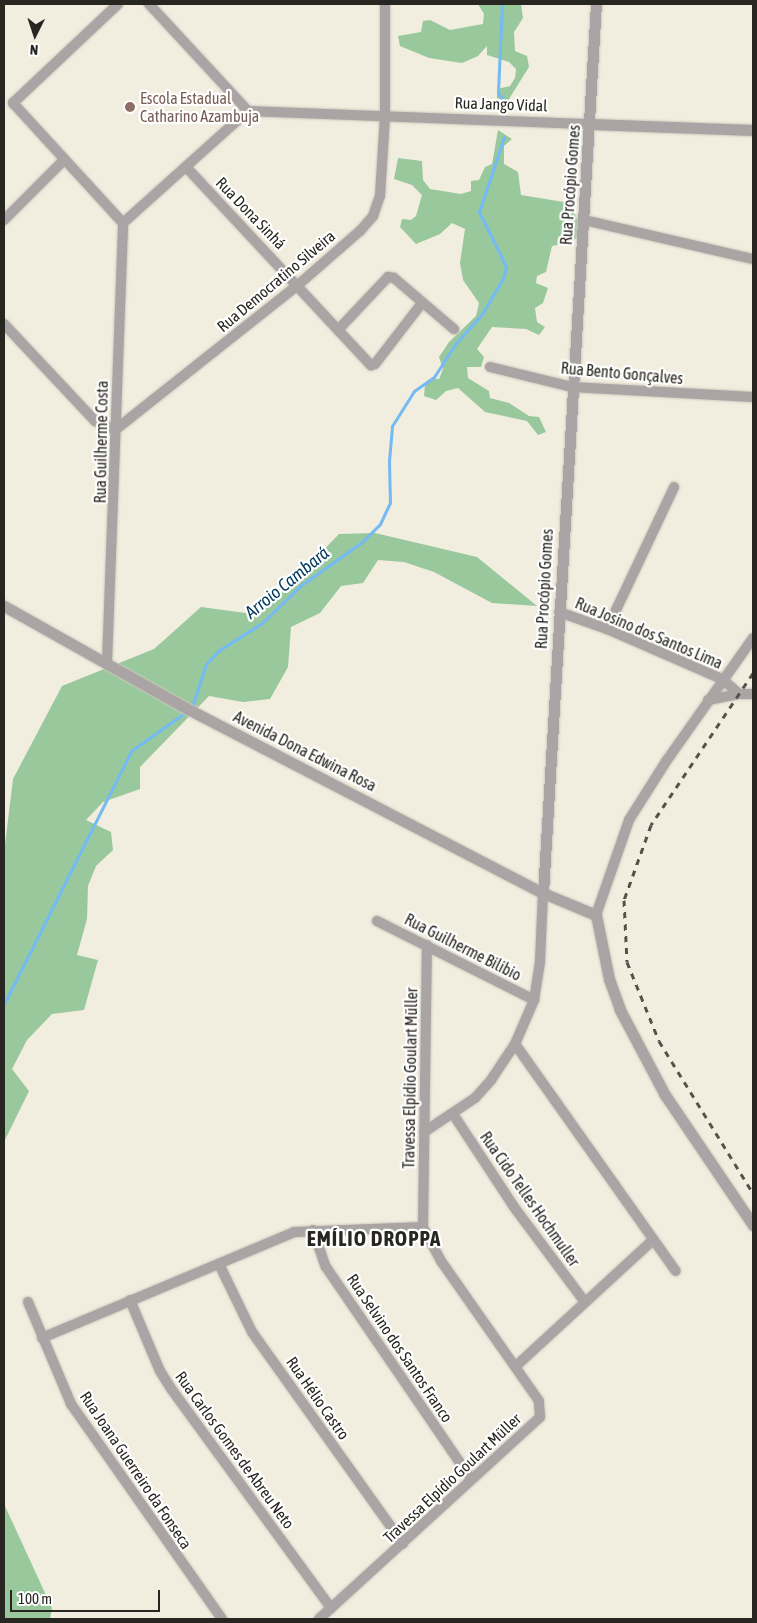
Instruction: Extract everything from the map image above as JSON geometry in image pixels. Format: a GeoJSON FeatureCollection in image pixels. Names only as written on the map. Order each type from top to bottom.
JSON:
{"type":"FeatureCollection","features":[{"type":"Feature","properties":{"kind":"street"},"geometry":{"type":"LineString","coordinates":[[118,4],[8,103],[123,222],[187,168],[248,111],[149,4]]}},
{"type":"Feature","properties":{"kind":"street","name":"Rua Democratino Silveira"},"geometry":{"type":"LineString","coordinates":[[116,430],[298,284],[373,216],[380,196],[385,116],[385,4]]}},
{"type":"Feature","properties":{"kind":"street","name":"Rua Procópio Gomes"},"geometry":{"type":"LineString","coordinates":[[424,1132],[453,1114],[491,1080],[515,1044],[534,1000],[540,961],[542,893],[572,387],[591,124],[596,4]]}},
{"type":"Feature","properties":{"kind":"street","name":"Rua Jango Vidal"},"geometry":{"type":"LineString","coordinates":[[248,111],[753,130]]}},
{"type":"Feature","properties":{"kind":"street"},"geometry":{"type":"LineString","coordinates":[[4,220],[64,160]]}},
{"type":"Feature","properties":{"kind":"street","name":"Rua Dona Sinhá"},"geometry":{"type":"LineString","coordinates":[[187,168],[298,284],[371,365],[375,364],[422,303]]}},
{"type":"Feature","properties":{"kind":"street"},"geometry":{"type":"LineString","coordinates":[[584,220],[753,259]]}},
{"type":"Feature","properties":{"kind":"street","name":"Rua Guilherme Costa"},"geometry":{"type":"LineString","coordinates":[[107,663],[123,222]]}},
{"type":"Feature","properties":{"kind":"street"},"geometry":{"type":"LineString","coordinates":[[338,330],[388,277],[394,278],[454,329]]}},
{"type":"Feature","properties":{"kind":"street"},"geometry":{"type":"LineString","coordinates":[[4,324],[95,421],[116,430]]}},
{"type":"Feature","properties":{"kind":"street","name":"Rua Bento Gonçalves"},"geometry":{"type":"LineString","coordinates":[[490,367],[572,387],[753,397]]}},
{"type":"Feature","properties":{"kind":"street"},"geometry":{"type":"LineString","coordinates":[[607,628],[674,487]]}},
{"type":"Feature","properties":{"kind":"street","name":"Avenida Dona Edwina Rosa"},"geometry":{"type":"LineString","coordinates":[[4,606],[199,715],[542,893],[596,915]]}},
{"type":"Feature","properties":{"kind":"street","name":"Rua Josino dos Santos Lima"},"geometry":{"type":"LineString","coordinates":[[559,612],[607,628],[722,679],[739,694]]}},
{"type":"Feature","properties":{"kind":"street"},"geometry":{"type":"LineString","coordinates":[[753,638],[722,679],[629,820],[596,915],[609,979],[620,1010],[665,1095],[753,1225]]}},
{"type":"Feature","properties":{"kind":"street"},"geometry":{"type":"LineString","coordinates":[[708,700],[739,694],[753,694]]}},
{"type":"Feature","properties":{"kind":"street","name":"Rua Guilherme Bilibio"},"geometry":{"type":"LineString","coordinates":[[377,921],[534,1000]]}},
{"type":"Feature","properties":{"kind":"street","name":"Travessa Elpídio Goulart Müller"},"geometry":{"type":"LineString","coordinates":[[319,1619],[540,1417],[539,1402],[516,1366],[441,1260],[423,1227],[427,945]]}},
{"type":"Feature","properties":{"kind":"street"},"geometry":{"type":"LineString","coordinates":[[515,1044],[652,1241],[676,1271]]}},
{"type":"Feature","properties":{"kind":"street","name":"Rua Cido Telles Hochmuller"},"geometry":{"type":"LineString","coordinates":[[453,1114],[514,1208],[584,1301]]}},
{"type":"Feature","properties":{"kind":"street"},"geometry":{"type":"LineString","coordinates":[[42,1338],[279,1237],[313,1230],[423,1227]]}},
{"type":"Feature","properties":{"kind":"street","name":"Rua Selvino dos Santos Franco"},"geometry":{"type":"LineString","coordinates":[[313,1230],[326,1267],[471,1479]]}},
{"type":"Feature","properties":{"kind":"street"},"geometry":{"type":"LineString","coordinates":[[516,1366],[584,1301],[652,1241]]}},
{"type":"Feature","properties":{"kind":"street","name":"Rua Hélio Castro"},"geometry":{"type":"LineString","coordinates":[[219,1264],[252,1332],[403,1544]]}},
{"type":"Feature","properties":{"kind":"street","name":"Rua Carlos Gomes de Abreu Neto"},"geometry":{"type":"LineString","coordinates":[[130,1300],[160,1371],[172,1390],[331,1608]]}},
{"type":"Feature","properties":{"kind":"street","name":"Rua Joana Guerreiro da Fonseca"},"geometry":{"type":"LineString","coordinates":[[28,1302],[42,1338],[80,1419],[222,1619]]}},
{"type":"Feature","properties":{"kind":"green space"},"geometry":{"type":"Polygon","coordinates":[[[478,4],[521,4],[523,18],[514,32],[515,51],[527,56],[529,67],[507,102],[497,98],[497,89],[510,86],[515,78],[516,69],[509,62],[487,55],[487,46],[478,56],[462,63],[429,58],[400,46],[398,36],[421,32],[423,21],[430,20],[450,30],[483,24],[484,14],[478,4]]]}},
{"type":"Feature","properties":{"kind":"green space"},"geometry":{"type":"Polygon","coordinates":[[[498,130],[512,139],[504,146],[504,164],[518,172],[521,195],[576,204],[574,212],[580,225],[578,236],[572,242],[552,246],[546,272],[537,276],[536,283],[548,288],[543,303],[535,308],[537,322],[545,327],[539,335],[526,329],[492,327],[477,349],[484,357],[481,367],[467,367],[468,378],[489,391],[490,398],[509,403],[529,416],[539,417],[546,432],[538,435],[527,421],[485,412],[458,388],[446,391],[436,400],[424,396],[425,385],[429,379],[439,379],[443,369],[439,357],[449,342],[476,316],[479,303],[463,280],[460,263],[465,229],[452,223],[440,234],[416,244],[400,227],[402,219],[411,220],[416,216],[422,195],[412,185],[394,179],[398,158],[422,161],[423,180],[430,189],[461,194],[471,191],[471,181],[479,180],[485,167],[492,164],[498,130]]]}},
{"type":"Feature","properties":{"kind":"green space"},"geometry":{"type":"Polygon","coordinates":[[[375,533],[477,557],[537,606],[492,603],[434,572],[404,562],[378,560],[363,583],[341,586],[320,613],[291,627],[288,667],[270,699],[243,702],[209,696],[140,767],[140,789],[103,802],[86,820],[111,832],[113,850],[96,866],[88,886],[87,919],[77,955],[98,960],[84,1010],[52,1014],[27,1040],[12,1069],[29,1091],[4,1142],[4,853],[13,779],[62,686],[154,649],[201,607],[253,614],[294,581],[339,534],[375,533]]]}},
{"type":"Feature","properties":{"kind":"green space"},"geometry":{"type":"Polygon","coordinates":[[[4,1504],[52,1608],[50,1619],[4,1619],[4,1504]]]}},
{"type":"Feature","properties":{"kind":"waterway","name":"Arroio Cambará"},"geometry":{"type":"LineString","coordinates":[[502,4],[498,93],[505,102]]}},
{"type":"Feature","properties":{"kind":"waterway","name":"Arroio Cambará"},"geometry":{"type":"LineString","coordinates":[[192,707],[206,664],[218,651],[262,623],[300,586],[362,542],[380,524],[390,503],[389,461],[392,426],[414,391],[434,377],[456,343],[482,314],[503,278],[506,268],[479,212],[504,137]]}},
{"type":"Feature","properties":{"kind":"waterway","name":"Arroio Cambará"},"geometry":{"type":"LineString","coordinates":[[4,1004],[131,751],[187,711]]}},
{"type":"Feature","properties":{"kind":"railway"},"geometry":{"type":"LineString","coordinates":[[753,673],[651,825],[624,900],[627,962],[659,1041],[753,1193]]}},
{"type":"Feature","properties":{"kind":"place","name":"Escola Estadual Catharino Azambuja"},"geometry":{"type":"Point","coordinates":[130,107]}},
{"type":"Feature","properties":{"kind":"district","name":"EMÍLIO DROPPA"},"geometry":{"type":"Point","coordinates":[374,1238]}}]}
